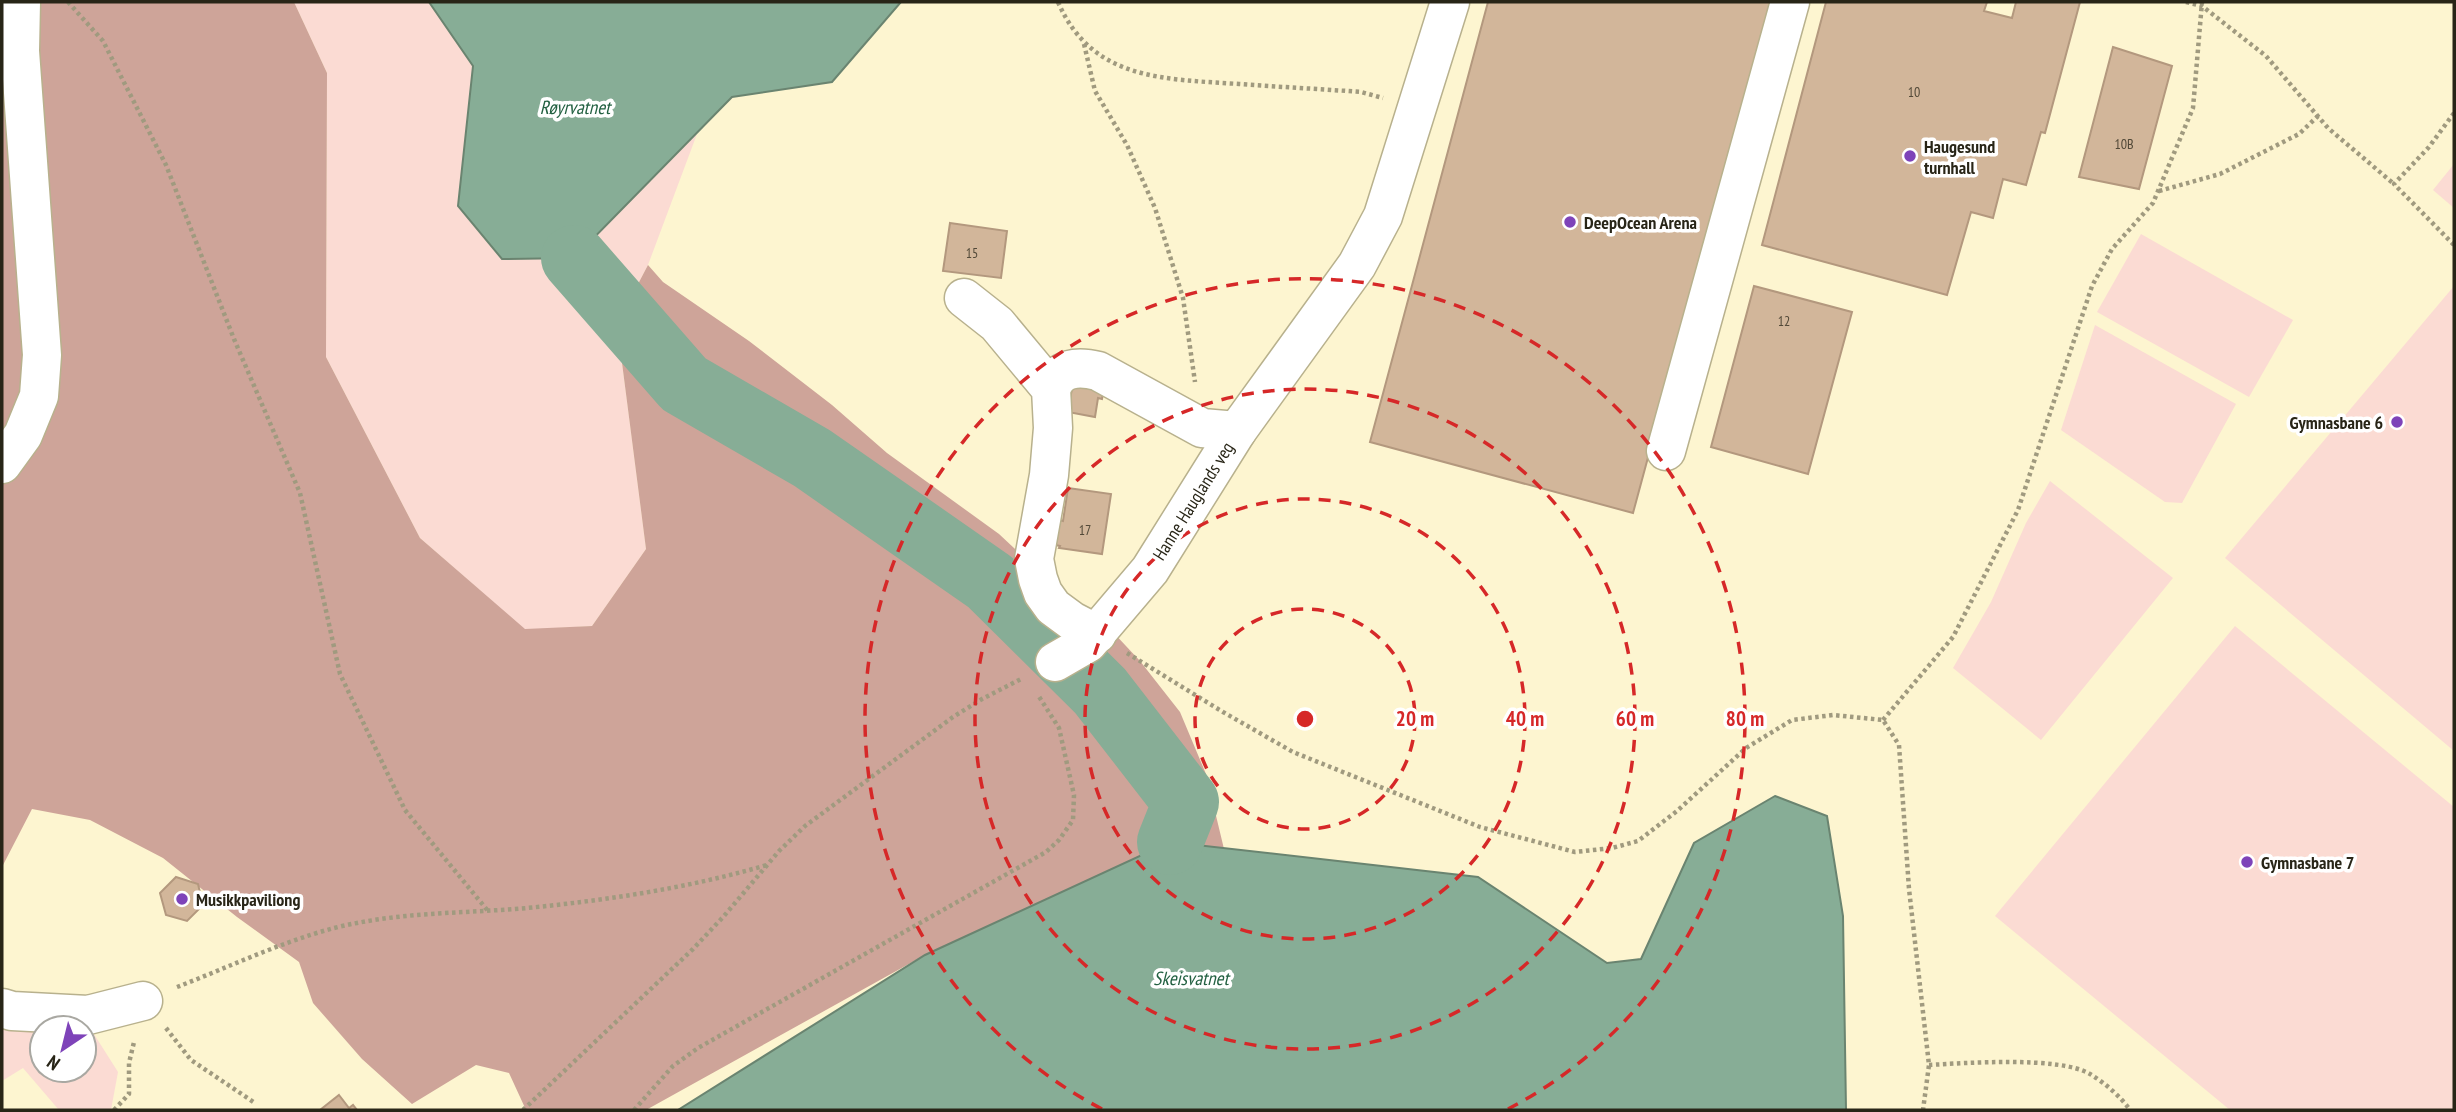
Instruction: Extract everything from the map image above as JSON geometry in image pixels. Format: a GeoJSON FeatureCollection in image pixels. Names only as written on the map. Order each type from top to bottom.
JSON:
{"type":"FeatureCollection","features":[{"type":"Feature","properties":{"kind":"lane"},"geometry":{"type":"LineString","coordinates":[[2,464],[23,435],[39,396],[42,355],[20,51],[21,2]]}},
{"type":"Feature","properties":{"kind":"lane","name":"Hanne Hauglands veg"},"geometry":{"type":"LineString","coordinates":[[1065,656],[1150,570],[1220,430],[1357,265],[1383,216],[1450,2]]}},
{"type":"Feature","properties":{"kind":"lane"},"geometry":{"type":"LineString","coordinates":[[1666,451],[1790,2]]}},
{"type":"Feature","properties":{"kind":"lane"},"geometry":{"type":"LineString","coordinates":[[964,298],[997,324],[1051,389]]}},
{"type":"Feature","properties":{"kind":"lane"},"geometry":{"type":"LineString","coordinates":[[1065,656],[1072,621],[1054,607],[1043,593],[1034,559],[1049,475],[1053,428],[1051,389],[1054,379],[1061,372],[1086,368],[1098,371],[1220,430]]}},
{"type":"Feature","properties":{"kind":"lane"},"geometry":{"type":"LineString","coordinates":[[2,1008],[12,1011],[88,1015],[143,1000]]}},
{"type":"Feature","properties":{"kind":"path"},"geometry":{"type":"LineString","coordinates":[[68,2],[103,41],[166,165],[234,339],[300,493],[340,674],[405,810],[488,911]]}},
{"type":"Feature","properties":{"kind":"path"},"geometry":{"type":"LineString","coordinates":[[1058,2],[1066,21],[1084,44],[1112,63],[1137,74],[1180,80],[1361,92],[1418,107]]}},
{"type":"Feature","properties":{"kind":"path"},"geometry":{"type":"LineString","coordinates":[[2186,2],[2202,4],[2266,56],[2328,128],[2394,184],[2454,245]]}},
{"type":"Feature","properties":{"kind":"path"},"geometry":{"type":"LineString","coordinates":[[1883,720],[1953,637],[2018,510],[2092,286],[2112,248],[2153,203],[2193,108],[2202,4]]}},
{"type":"Feature","properties":{"kind":"path"},"geometry":{"type":"LineString","coordinates":[[1084,44],[1095,91],[1127,145],[1155,208],[1184,298],[1220,430]]}},
{"type":"Feature","properties":{"kind":"path"},"geometry":{"type":"LineString","coordinates":[[2394,184],[2429,147],[2454,113]]}},
{"type":"Feature","properties":{"kind":"path"},"geometry":{"type":"LineString","coordinates":[[2158,191],[2220,174],[2299,134],[2318,116]]}},
{"type":"Feature","properties":{"kind":"path"},"geometry":{"type":"LineString","coordinates":[[523,1110],[693,948],[724,916],[779,850],[805,826],[892,760],[982,699],[1065,656],[1223,712],[1293,752],[1480,827],[1575,852],[1612,848],[1637,841],[1677,811],[1746,748],[1792,720],[1833,715],[1883,720]]}},
{"type":"Feature","properties":{"kind":"path"},"geometry":{"type":"LineString","coordinates":[[634,1110],[673,1066],[698,1048],[1046,852],[1059,840],[1073,820],[1074,795],[1059,728],[1065,656]]}},
{"type":"Feature","properties":{"kind":"path"},"geometry":{"type":"LineString","coordinates":[[1883,720],[1899,745],[1909,889],[1929,1065],[1923,1110]]}},
{"type":"Feature","properties":{"kind":"path"},"geometry":{"type":"LineString","coordinates":[[143,1000],[306,937],[354,923],[391,917],[488,911],[669,890],[768,864]]}},
{"type":"Feature","properties":{"kind":"path"},"geometry":{"type":"LineString","coordinates":[[143,1000],[191,1060],[255,1103]]}},
{"type":"Feature","properties":{"kind":"path"},"geometry":{"type":"LineString","coordinates":[[114,1110],[129,1094],[129,1063],[143,1000]]}},
{"type":"Feature","properties":{"kind":"path"},"geometry":{"type":"LineString","coordinates":[[1929,1065],[1980,1062],[2052,1064],[2089,1073],[2124,1101],[2130,1110]]}},
{"type":"Feature","properties":{"kind":"shaded area"},"geometry":{"type":"Polygon","coordinates":[[[2,2],[294,2],[327,73],[326,357],[420,538],[525,629],[592,626],[646,549],[617,324],[648,265],[663,282],[749,341],[832,405],[887,453],[999,534],[1044,576],[1097,615],[1140,661],[1180,712],[1206,774],[1224,849],[1170,842],[925,955],[646,1110],[526,1110],[509,1073],[476,1065],[412,1104],[362,1059],[313,1003],[299,962],[163,858],[90,820],[32,809],[2,867],[2,2]]]}},
{"type":"Feature","properties":{"kind":"shaded area"},"geometry":{"type":"Polygon","coordinates":[[[294,2],[429,2],[473,66],[458,206],[574,258],[697,134],[648,265],[617,324],[646,549],[592,626],[525,630],[420,538],[326,357],[327,73],[294,2]]]}},
{"type":"Feature","properties":{"kind":"shaded area"},"geometry":{"type":"Polygon","coordinates":[[[2454,164],[2454,208],[2433,190],[2454,164]]]}},
{"type":"Feature","properties":{"kind":"shaded area"},"geometry":{"type":"Polygon","coordinates":[[[2141,234],[2293,320],[2249,397],[2097,312],[2141,234]]]}},
{"type":"Feature","properties":{"kind":"shaded area","name":"Gymnasbane 6"},"geometry":{"type":"Polygon","coordinates":[[[2454,286],[2454,751],[2225,558],[2454,286]]]}},
{"type":"Feature","properties":{"kind":"shaded area"},"geometry":{"type":"Polygon","coordinates":[[[2095,325],[2236,404],[2182,503],[2165,502],[2061,430],[2095,325]]]}},
{"type":"Feature","properties":{"kind":"shaded area"},"geometry":{"type":"Polygon","coordinates":[[[2050,481],[2173,578],[2041,740],[1953,668],[1991,602],[2026,523],[2050,481]]]}},
{"type":"Feature","properties":{"kind":"shaded area","name":"Gymnasbane 7"},"geometry":{"type":"Polygon","coordinates":[[[2235,626],[2454,807],[2454,1110],[2230,1110],[1995,916],[2235,626]]]}},
{"type":"Feature","properties":{"kind":"shaded area"},"geometry":{"type":"Polygon","coordinates":[[[2,1022],[28,1027],[28,1074],[23,1068],[2,1081],[2,1022]]]}},
{"type":"Feature","properties":{"kind":"shaded area"},"geometry":{"type":"Polygon","coordinates":[[[98,1040],[118,1072],[111,1110],[59,1110],[37,1084],[98,1084],[98,1040]]]}},
{"type":"Feature","properties":{"kind":"water","name":"Røyrvatnet"},"geometry":{"type":"Polygon","coordinates":[[[429,2],[901,2],[832,82],[732,97],[574,258],[502,259],[458,206],[473,66],[429,2]]]}},
{"type":"Feature","properties":{"kind":"water","name":"Skeisvatnet"},"geometry":{"type":"Polygon","coordinates":[[[1775,796],[1827,816],[1843,916],[1846,1110],[678,1110],[925,955],[1170,842],[1478,877],[1607,963],[1641,959],[1694,843],[1775,796]]]}},
{"type":"Feature","properties":{"kind":"building","name":"DeepOcean Arena"},"geometry":{"type":"Polygon","coordinates":[[[1488,2],[1771,2],[1633,513],[1370,442],[1488,2]]]}},
{"type":"Feature","properties":{"kind":"building","name":"Haugesund turnhall"},"geometry":{"type":"Polygon","coordinates":[[[1826,2],[1987,2],[1984,11],[2012,18],[2016,2],[2080,2],[2045,133],[2041,132],[2026,185],[2003,179],[1993,218],[1971,212],[1947,295],[1762,245],[1826,2]]]}},
{"type":"Feature","properties":{"kind":"building"},"geometry":{"type":"Polygon","coordinates":[[[2113,47],[2172,66],[2139,189],[2079,177],[2113,47]]]}},
{"type":"Feature","properties":{"kind":"building"},"geometry":{"type":"Polygon","coordinates":[[[950,223],[1007,231],[1001,278],[943,271],[950,223]]]}},
{"type":"Feature","properties":{"kind":"building"},"geometry":{"type":"Polygon","coordinates":[[[1754,286],[1852,312],[1808,474],[1711,447],[1754,286]]]}},
{"type":"Feature","properties":{"kind":"building"},"geometry":{"type":"Polygon","coordinates":[[[1074,376],[1105,381],[1102,399],[1098,398],[1095,417],[1068,412],[1074,376]]]}},
{"type":"Feature","properties":{"kind":"building"},"geometry":{"type":"Polygon","coordinates":[[[1068,488],[1111,494],[1102,554],[1059,548],[1060,546],[1051,544],[1055,519],[1063,521],[1068,488]]]}},
{"type":"Feature","properties":{"kind":"building","name":"Musikkpaviliong"},"geometry":{"type":"Polygon","coordinates":[[[176,877],[198,884],[203,905],[187,921],[166,915],[160,893],[176,877]]]}},
{"type":"Feature","properties":{"kind":"building"},"geometry":{"type":"Polygon","coordinates":[[[339,1095],[349,1108],[353,1105],[357,1110],[320,1110],[339,1095]]]}},
{"type":"Feature","properties":{"kind":"waterway"},"geometry":{"type":"LineString","coordinates":[[574,258],[684,384],[812,458],[990,582],[1100,691],[1186,802],[1170,842]]}},
{"type":"Feature","properties":{"kind":"place","name":"Haugesund turnhall"},"geometry":{"type":"Point","coordinates":[1910,156]}},
{"type":"Feature","properties":{"kind":"place","name":"DeepOcean Arena"},"geometry":{"type":"Point","coordinates":[1570,222]}},
{"type":"Feature","properties":{"kind":"place","name":"Gymnasbane 6"},"geometry":{"type":"Point","coordinates":[2397,422]}},
{"type":"Feature","properties":{"kind":"place","name":"Gymnasbane 7"},"geometry":{"type":"Point","coordinates":[2247,862]}},
{"type":"Feature","properties":{"kind":"place","name":"Musikkpaviliong"},"geometry":{"type":"Point","coordinates":[182,899]}}]}
